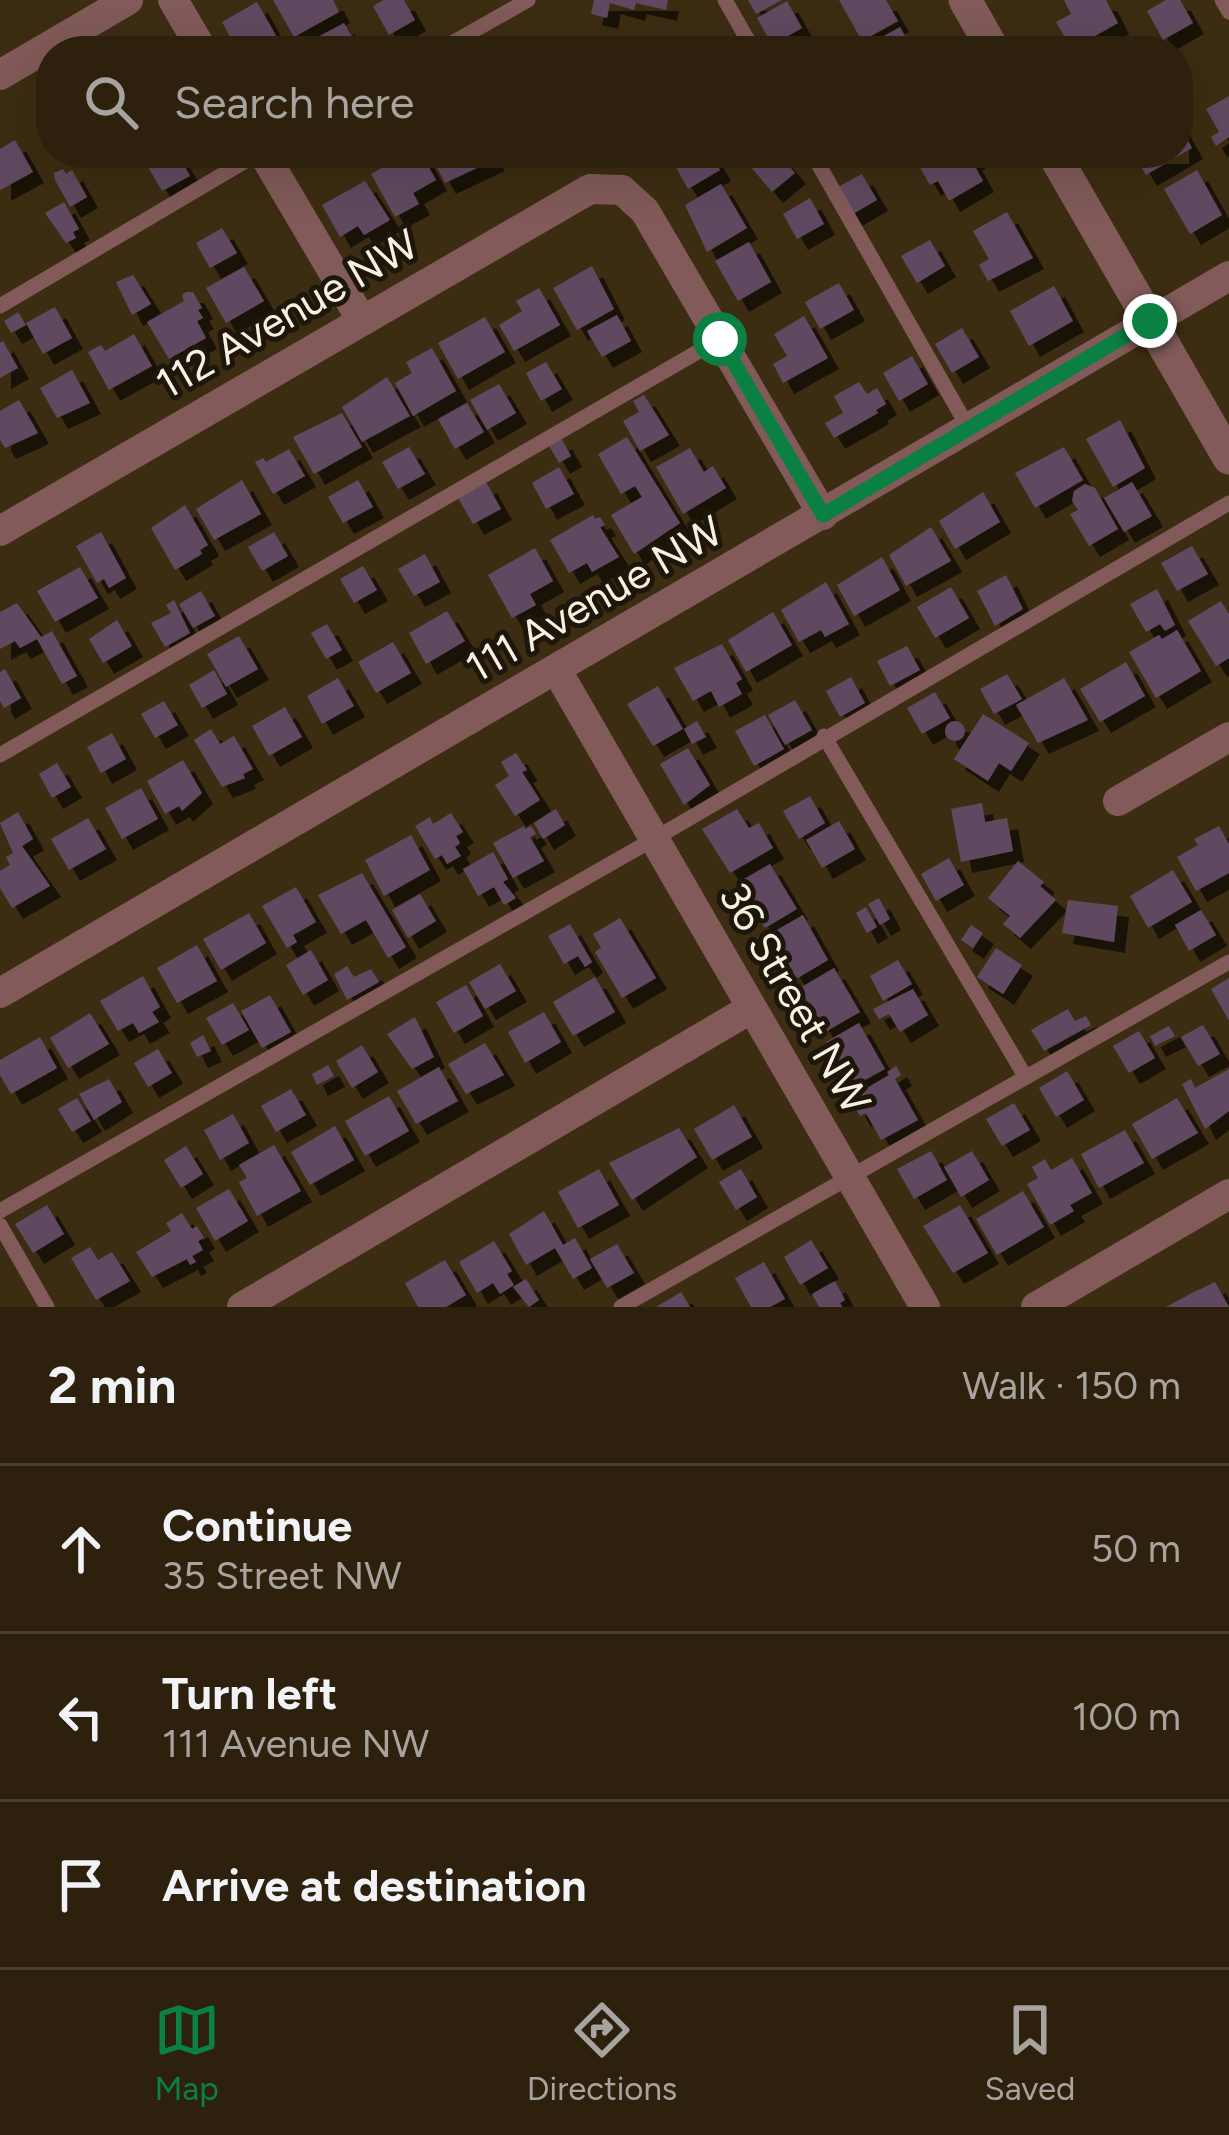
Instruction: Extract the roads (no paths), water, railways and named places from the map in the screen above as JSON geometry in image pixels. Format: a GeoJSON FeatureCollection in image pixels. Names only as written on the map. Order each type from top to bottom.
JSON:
{"type":"FeatureCollection","features":[{"type":"Feature","properties":{"kind":"street"},"geometry":{"type":"LineString","coordinates":[[67,36],[128,0]]}},
{"type":"Feature","properties":{"kind":"street"},"geometry":{"type":"LineString","coordinates":[[172,0],[194,36]]}},
{"type":"Feature","properties":{"kind":"street"},"geometry":{"type":"LineString","coordinates":[[965,0],[985,36]]}},
{"type":"Feature","properties":{"kind":"street"},"geometry":{"type":"LineString","coordinates":[[0,75],[36,54]]}},
{"type":"Feature","properties":{"kind":"street"},"geometry":{"type":"LineString","coordinates":[[270,168],[361,319]]}},
{"type":"Feature","properties":{"kind":"street"},"geometry":{"type":"LineString","coordinates":[[1062,168],[1229,458]]}},
{"type":"Feature","properties":{"kind":"street","name":"112 Avenue NW"},"geometry":{"type":"LineString","coordinates":[[0,531],[590,189],[622,190],[645,211],[720,339]]}},
{"type":"Feature","properties":{"kind":"street","name":"111 Avenue NW"},"geometry":{"type":"LineString","coordinates":[[0,993],[1229,276]]}},
{"type":"Feature","properties":{"kind":"street"},"geometry":{"type":"LineString","coordinates":[[720,339],[823,515]]}},
{"type":"Feature","properties":{"kind":"street","name":"36 Street NW"},"geometry":{"type":"LineString","coordinates":[[556,669],[925,1307]]}},
{"type":"Feature","properties":{"kind":"street"},"geometry":{"type":"LineString","coordinates":[[1118,801],[1229,737]]}},
{"type":"Feature","properties":{"kind":"street"},"geometry":{"type":"LineString","coordinates":[[242,1307],[752,1008]]}},
{"type":"Feature","properties":{"kind":"street"},"geometry":{"type":"LineString","coordinates":[[1036,1307],[1229,1194]]}},
{"type":"Feature","properties":{"kind":"lane"},"geometry":{"type":"LineString","coordinates":[[464,36],[528,0]]}},
{"type":"Feature","properties":{"kind":"lane"},"geometry":{"type":"LineString","coordinates":[[725,0],[745,36]]}},
{"type":"Feature","properties":{"kind":"lane"},"geometry":{"type":"LineString","coordinates":[[1222,0],[1229,12]]}},
{"type":"Feature","properties":{"kind":"lane"},"geometry":{"type":"LineString","coordinates":[[0,306],[235,168]]}},
{"type":"Feature","properties":{"kind":"lane"},"geometry":{"type":"LineString","coordinates":[[821,168],[969,429]]}},
{"type":"Feature","properties":{"kind":"lane"},"geometry":{"type":"LineString","coordinates":[[0,755],[720,339]]}},
{"type":"Feature","properties":{"kind":"lane"},"geometry":{"type":"LineString","coordinates":[[0,1211],[654,839],[1229,503]]}},
{"type":"Feature","properties":{"kind":"lane"},"geometry":{"type":"LineString","coordinates":[[824,736],[1025,1076]]}},
{"type":"Feature","properties":{"kind":"lane"},"geometry":{"type":"LineString","coordinates":[[621,1307],[1229,962]]}},
{"type":"Feature","properties":{"kind":"lane"},"geometry":{"type":"LineString","coordinates":[[0,1225],[47,1307]]}}]}
